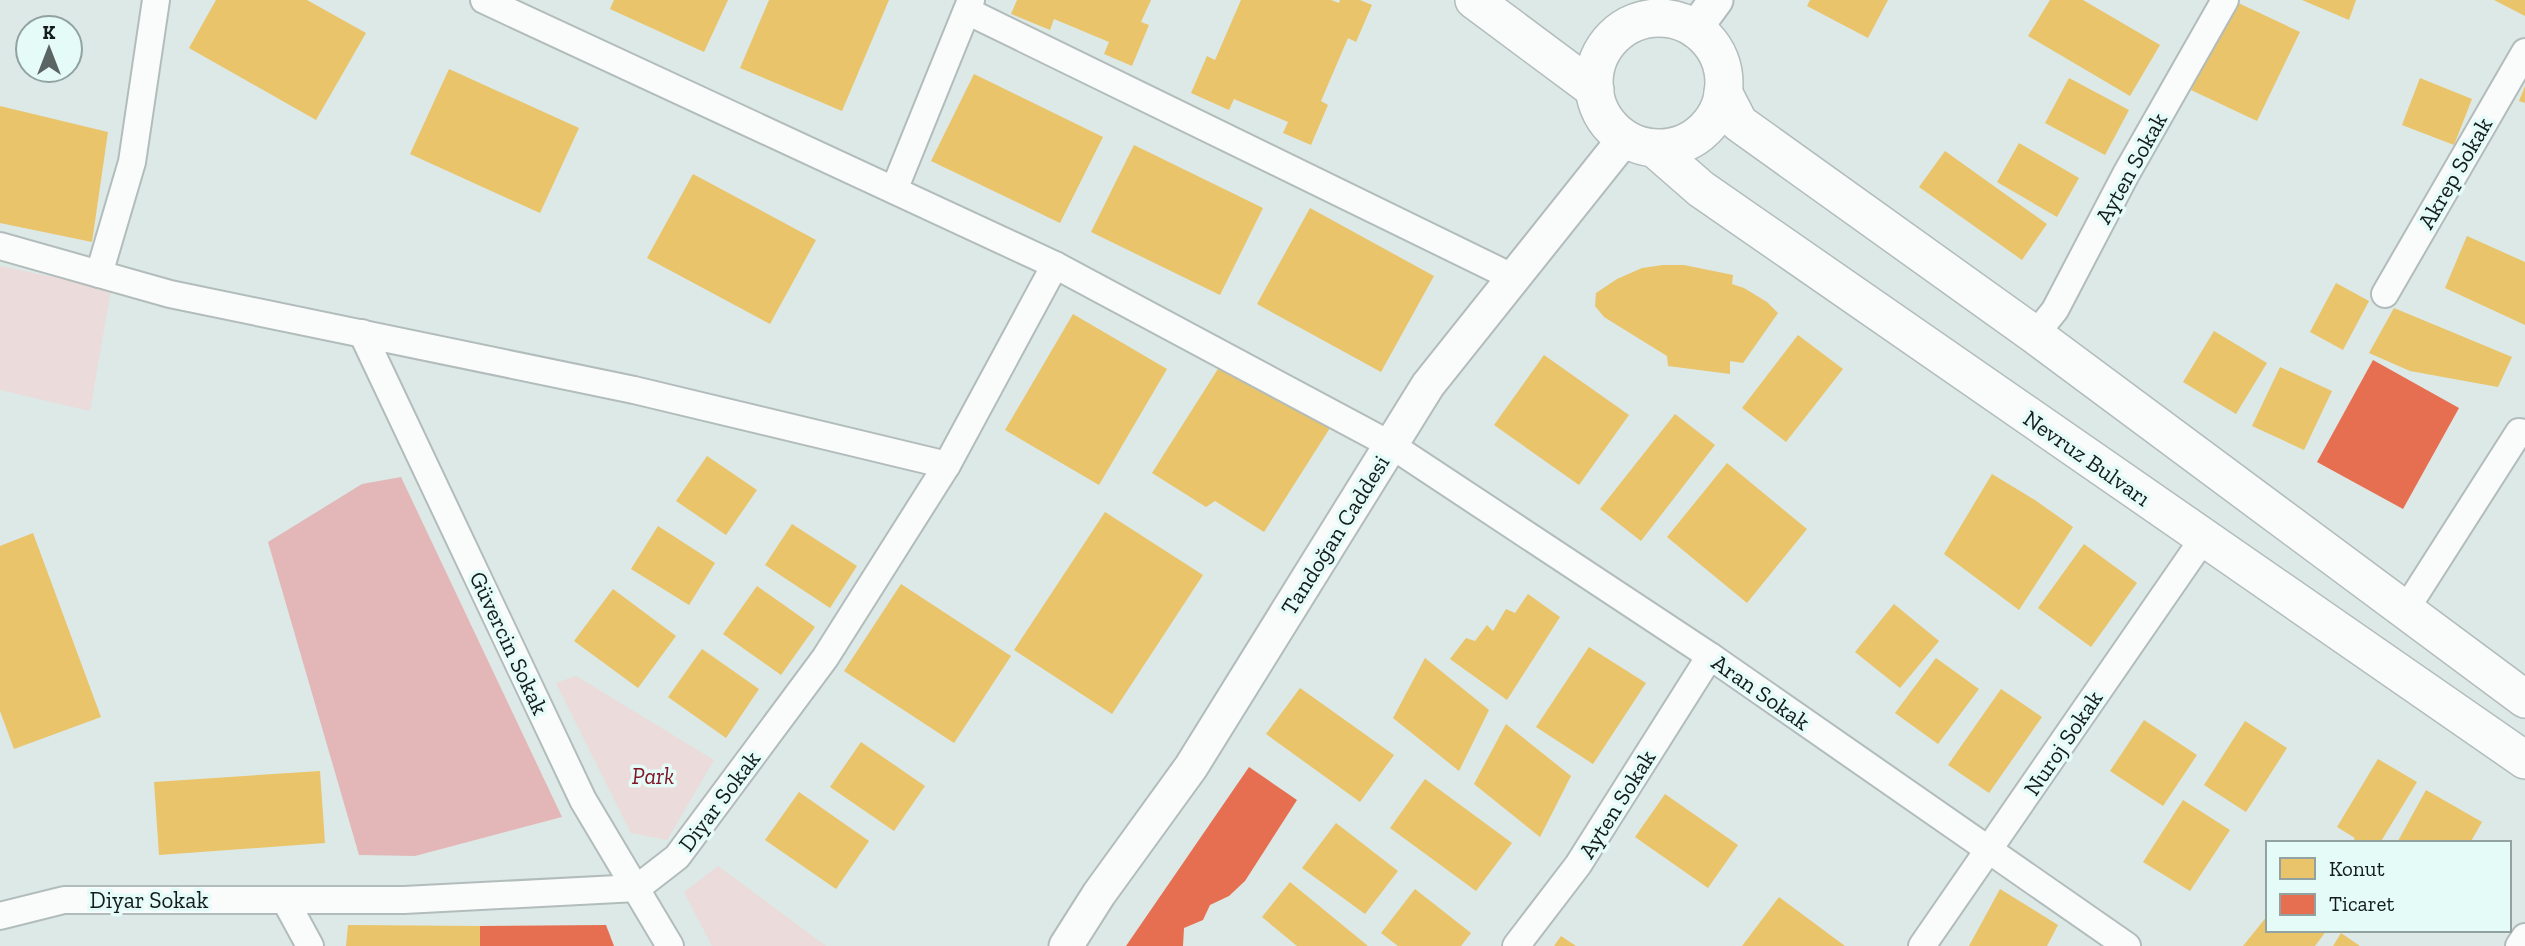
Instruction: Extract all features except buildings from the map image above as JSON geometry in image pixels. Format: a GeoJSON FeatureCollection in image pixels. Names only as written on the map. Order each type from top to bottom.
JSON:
{"type":"FeatureCollection","features":[{"type":"Feature","properties":{"kind":"main road"},"geometry":{"type":"LineString","coordinates":[[1474,0],[1595,90]]}},
{"type":"Feature","properties":{"kind":"main road"},"geometry":{"type":"LineString","coordinates":[[1636,10],[1690,26],[1707,39],[1719,58],[1724,79],[1722,102],[1712,121],[1696,137],[1676,146],[1639,143],[1616,132],[1602,116],[1594,76],[1600,56],[1611,39],[1628,26],[1636,10]]}},
{"type":"Feature","properties":{"kind":"main road"},"geometry":{"type":"LineString","coordinates":[[1723,92],[1739,123],[2035,335],[2525,699]]}},
{"type":"Feature","properties":{"kind":"main road","name":"Nevruz Bulvarı"},"geometry":{"type":"LineString","coordinates":[[1639,143],[1701,189],[2525,761]]}},
{"type":"Feature","properties":{"kind":"street"},"geometry":{"type":"LineString","coordinates":[[99,274],[132,162],[156,0]]}},
{"type":"Feature","properties":{"kind":"street","name":"Aran Sokak"},"geometry":{"type":"LineString","coordinates":[[484,0],[1055,265],[1391,445],[1710,656],[2127,946]]}},
{"type":"Feature","properties":{"kind":"street"},"geometry":{"type":"LineString","coordinates":[[1694,30],[1716,0]]}},
{"type":"Feature","properties":{"kind":"street","name":"Ayten Sokak"},"geometry":{"type":"LineString","coordinates":[[2035,335],[2055,310],[2126,174],[2225,0]]}},
{"type":"Feature","properties":{"kind":"street"},"geometry":{"type":"LineString","coordinates":[[894,190],[969,6],[1514,278]]}},
{"type":"Feature","properties":{"kind":"street","name":"Akrep Sokak"},"geometry":{"type":"LineString","coordinates":[[2385,294],[2525,52]]}},
{"type":"Feature","properties":{"kind":"street","name":"Tandoğan Caddesi"},"geometry":{"type":"LineString","coordinates":[[1066,946],[1099,894],[1191,767],[1428,385],[1514,278],[1639,143]]}},
{"type":"Feature","properties":{"kind":"street"},"geometry":{"type":"LineString","coordinates":[[0,246],[170,294],[634,390],[947,466]]}},
{"type":"Feature","properties":{"kind":"street","name":"Diyar Sokak"},"geometry":{"type":"LineString","coordinates":[[0,916],[64,900],[404,900],[637,888],[677,857],[825,658],[947,466],[1055,265]]}},
{"type":"Feature","properties":{"kind":"street","name":"Güvercin Sokak"},"geometry":{"type":"LineString","coordinates":[[362,333],[583,800],[670,946]]}},
{"type":"Feature","properties":{"kind":"street"},"geometry":{"type":"LineString","coordinates":[[2406,609],[2519,432],[2525,433]]}},
{"type":"Feature","properties":{"kind":"street","name":"Nuroj Sokak"},"geometry":{"type":"LineString","coordinates":[[1922,946],[2203,539]]}},
{"type":"Feature","properties":{"kind":"street","name":"Ayten Sokak"},"geometry":{"type":"LineString","coordinates":[[1516,946],[1578,864],[1710,656]]}},
{"type":"Feature","properties":{"kind":"street"},"geometry":{"type":"LineString","coordinates":[[285,900],[310,946]]}},
{"type":"Feature","properties":{"kind":"street"},"geometry":{"type":"LineString","coordinates":[[2519,946],[2525,937]]}},
{"type":"Feature","properties":{"kind":"green space"},"geometry":{"type":"Polygon","coordinates":[[[0,266],[111,289],[90,411],[0,390],[0,266]]]}},
{"type":"Feature","properties":{"kind":"green space","name":"Park"},"geometry":{"type":"Polygon","coordinates":[[[576,676],[714,760],[667,840],[631,833],[556,683],[576,676]]]}},
{"type":"Feature","properties":{"kind":"green space"},"geometry":{"type":"Polygon","coordinates":[[[718,866],[826,946],[712,946],[684,892],[718,866]]]}},
{"type":"Feature","properties":{"kind":"shaded area"},"geometry":{"type":"Polygon","coordinates":[[[401,477],[562,817],[415,856],[359,855],[268,542],[362,484],[401,477]]]}}]}
